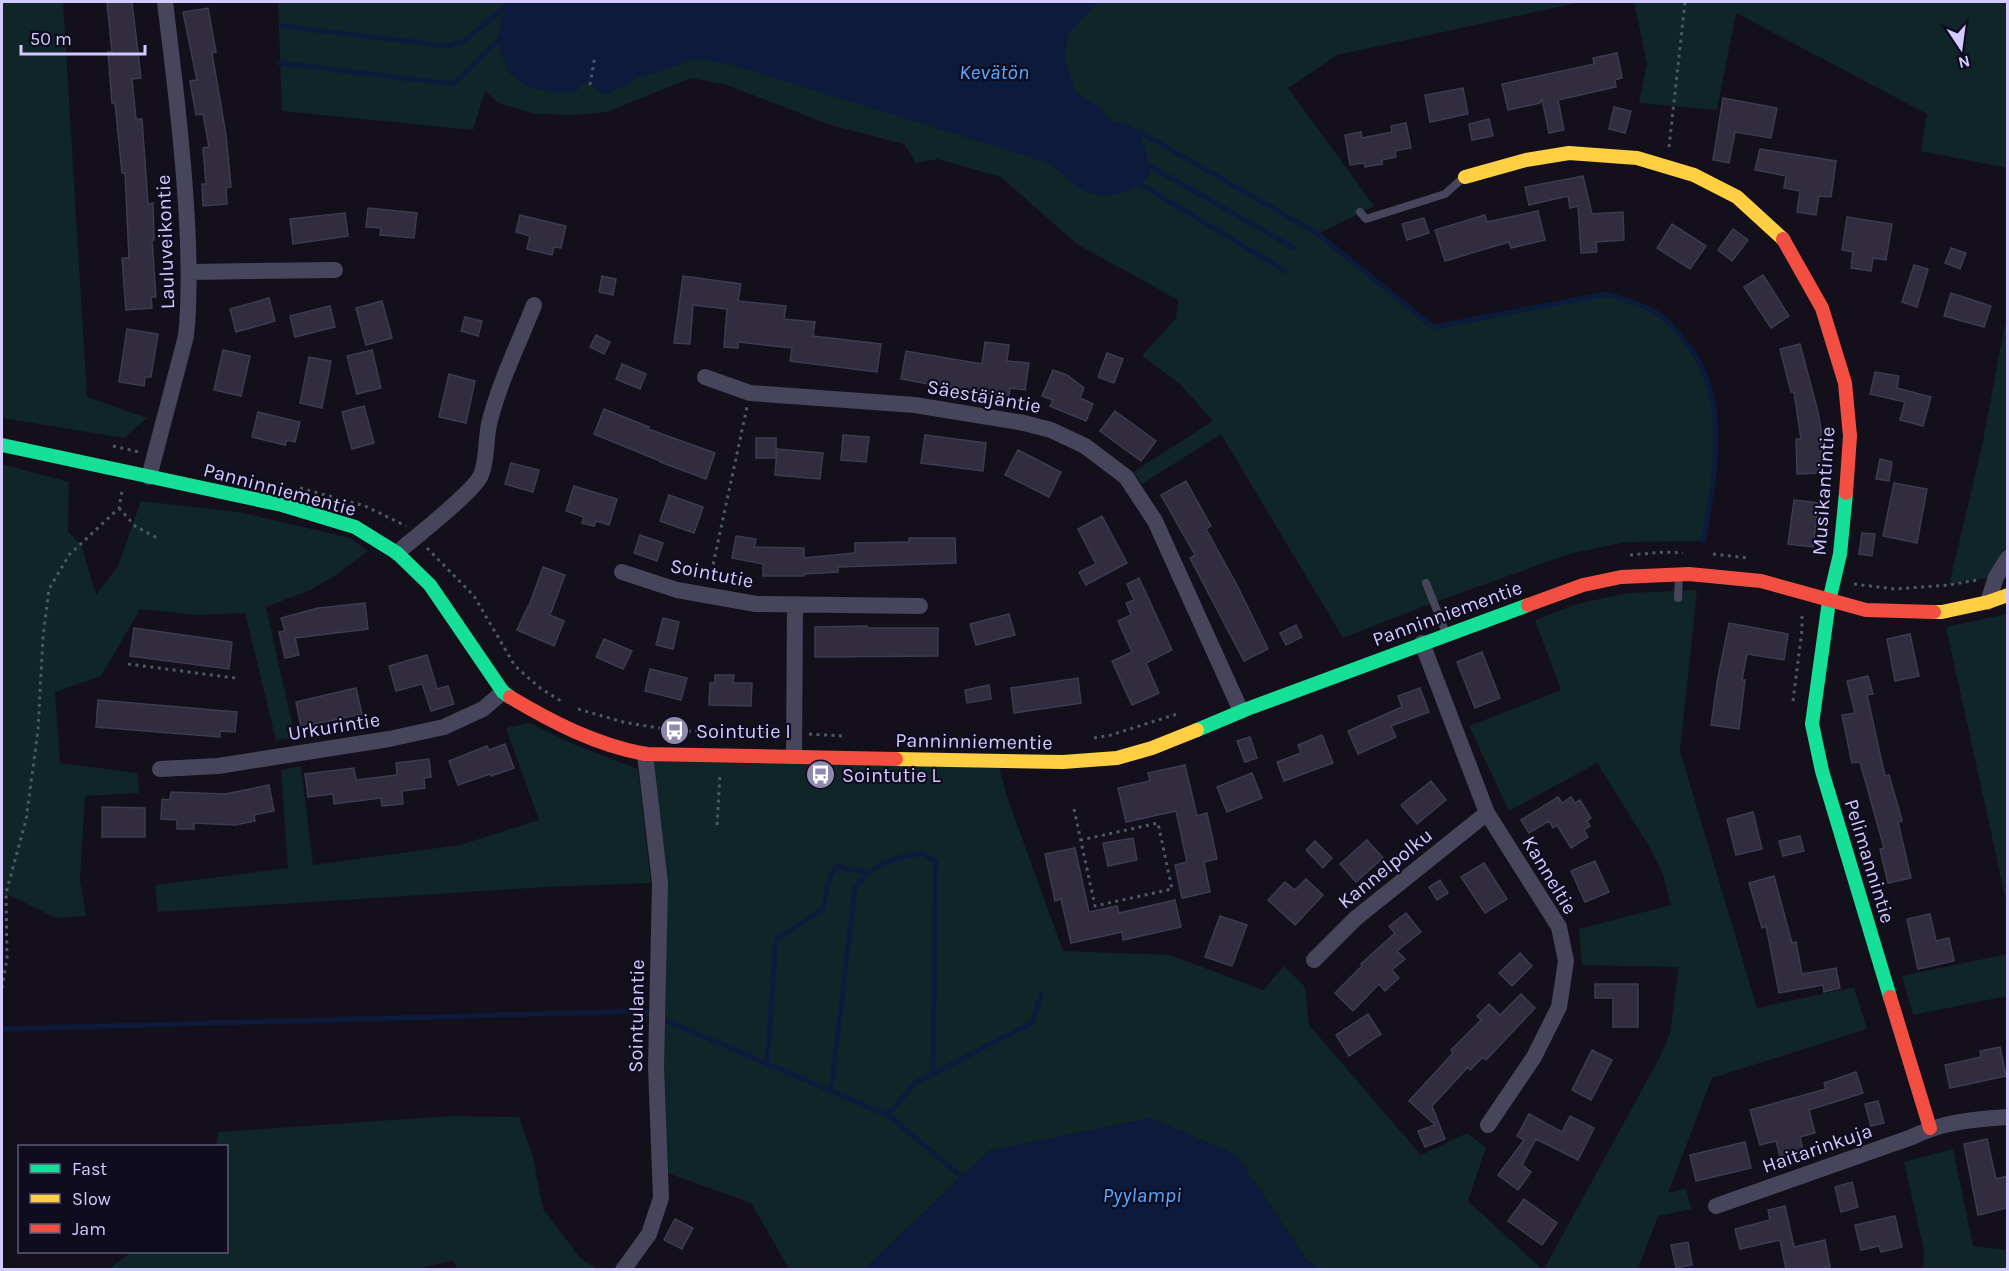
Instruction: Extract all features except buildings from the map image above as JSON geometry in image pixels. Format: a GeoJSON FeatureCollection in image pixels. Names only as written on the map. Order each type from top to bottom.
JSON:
{"type":"FeatureCollection","features":[{"type":"Feature","properties":{"kind":"street","name":"Lauluveikontie"},"geometry":{"type":"LineString","coordinates":[[149,477],[186,336],[190,272],[185,178],[165,2]]}},
{"type":"Feature","properties":{"kind":"street","name":"Musikantintie"},"geometry":{"type":"LineString","coordinates":[[1465,177],[1527,160],[1569,153],[1637,158],[1694,175],[1737,197],[1784,240],[1822,308],[1845,383],[1850,436],[1848,476],[1839,554],[1829,601]]}},
{"type":"Feature","properties":{"kind":"street"},"geometry":{"type":"LineString","coordinates":[[190,272],[335,270]]}},
{"type":"Feature","properties":{"kind":"street"},"geometry":{"type":"LineString","coordinates":[[397,553],[462,496],[480,476],[485,459],[490,421],[500,388],[534,305]]}},
{"type":"Feature","properties":{"kind":"street","name":"Säestäjäntie"},"geometry":{"type":"LineString","coordinates":[[705,377],[750,393],[915,405],[1024,423],[1051,430],[1086,446],[1126,477],[1155,521],[1241,711]]}},
{"type":"Feature","properties":{"kind":"street","name":"Panninniementie"},"geometry":{"type":"LineString","coordinates":[[2,446],[282,505],[355,527],[397,553],[430,585],[503,692],[539,714],[593,740],[645,754],[1063,762],[1108,759],[1152,748],[1241,711],[1583,585],[1626,576],[1679,574],[1761,581],[1866,610],[1942,612],[1988,602],[2007,595]]}},
{"type":"Feature","properties":{"kind":"street"},"geometry":{"type":"LineString","coordinates":[[1988,602],[1996,577],[2007,558]]}},
{"type":"Feature","properties":{"kind":"street","name":"Sointutie"},"geometry":{"type":"LineString","coordinates":[[622,572],[666,588],[756,604],[920,606]]}},
{"type":"Feature","properties":{"kind":"street","name":"Pelimannintie"},"geometry":{"type":"LineString","coordinates":[[1829,601],[1812,724],[1822,771],[1930,1128]]}},
{"type":"Feature","properties":{"kind":"street"},"geometry":{"type":"LineString","coordinates":[[794,756],[795,605]]}},
{"type":"Feature","properties":{"kind":"street","name":"Kanneltie"},"geometry":{"type":"LineString","coordinates":[[1422,643],[1487,813],[1559,927],[1566,961],[1559,1007],[1534,1057],[1488,1125]]}},
{"type":"Feature","properties":{"kind":"street","name":"Urkurintie"},"geometry":{"type":"LineString","coordinates":[[160,769],[218,766],[389,739],[444,727],[483,709],[503,692]]}},
{"type":"Feature","properties":{"kind":"street","name":"Sointulantie"},"geometry":{"type":"LineString","coordinates":[[623,1269],[649,1234],[661,1198],[656,1067],[660,883],[645,754]]}},
{"type":"Feature","properties":{"kind":"street","name":"Kannelpolku"},"geometry":{"type":"LineString","coordinates":[[1314,960],[1356,918],[1487,813]]}},
{"type":"Feature","properties":{"kind":"street","name":"Haitarinkuja"},"geometry":{"type":"LineString","coordinates":[[1716,1206],[1912,1137],[1930,1128],[1973,1119],[2007,1117]]}},
{"type":"Feature","properties":{"kind":"lane"},"geometry":{"type":"LineString","coordinates":[[1360,212],[1366,219],[1446,194],[1465,177]]}},
{"type":"Feature","properties":{"kind":"lane"},"geometry":{"type":"LineString","coordinates":[[1678,598],[1679,574]]}},
{"type":"Feature","properties":{"kind":"lane"},"geometry":{"type":"LineString","coordinates":[[1426,583],[1446,634]]}},
{"type":"Feature","properties":{"kind":"path"},"geometry":{"type":"LineString","coordinates":[[1667,167],[1684,2]]}},
{"type":"Feature","properties":{"kind":"path"},"geometry":{"type":"LineString","coordinates":[[591,85],[595,56]]}},
{"type":"Feature","properties":{"kind":"path"},"geometry":{"type":"LineString","coordinates":[[707,596],[750,393]]}},
{"type":"Feature","properties":{"kind":"path"},"geometry":{"type":"LineString","coordinates":[[104,445],[155,456]]}},
{"type":"Feature","properties":{"kind":"path"},"geometry":{"type":"LineString","coordinates":[[2,988],[7,958],[6,893],[26,820],[38,730],[43,637],[49,589],[69,555],[119,508],[124,472]]}},
{"type":"Feature","properties":{"kind":"path"},"geometry":{"type":"LineString","coordinates":[[290,486],[365,506],[404,523],[474,596],[515,666],[540,688],[564,702]]}},
{"type":"Feature","properties":{"kind":"path"},"geometry":{"type":"LineString","coordinates":[[119,508],[135,526],[159,538]]}},
{"type":"Feature","properties":{"kind":"path"},"geometry":{"type":"LineString","coordinates":[[1621,556],[1665,552],[1684,553]]}},
{"type":"Feature","properties":{"kind":"path"},"geometry":{"type":"LineString","coordinates":[[1704,554],[1741,556],[1752,559]]}},
{"type":"Feature","properties":{"kind":"path"},"geometry":{"type":"LineString","coordinates":[[1833,582],[1895,589],[1949,585],[1996,577]]}},
{"type":"Feature","properties":{"kind":"path"},"geometry":{"type":"LineString","coordinates":[[128,664],[235,678]]}},
{"type":"Feature","properties":{"kind":"path"},"geometry":{"type":"LineString","coordinates":[[573,708],[623,722],[675,731],[794,732],[850,737]]}},
{"type":"Feature","properties":{"kind":"path"},"geometry":{"type":"LineString","coordinates":[[1093,738],[1111,735],[1179,714]]}},
{"type":"Feature","properties":{"kind":"path"},"geometry":{"type":"LineString","coordinates":[[717,825],[720,798],[720,755]]}},
{"type":"Feature","properties":{"kind":"path"},"geometry":{"type":"LineString","coordinates":[[1074,809],[1095,906],[1172,889],[1158,823],[1081,840]]}},
{"type":"Feature","properties":{"kind":"green space"},"geometry":{"type":"Polygon","coordinates":[[[2,2],[63,2],[87,397],[147,418],[124,438],[2,418],[2,2]]]}},
{"type":"Feature","properties":{"kind":"green space"},"geometry":{"type":"Polygon","coordinates":[[[278,2],[1581,2],[1337,55],[1288,88],[1374,206],[1318,234],[1433,327],[1606,294],[1639,304],[1661,316],[1671,325],[1698,361],[1708,385],[1714,410],[1715,463],[1703,541],[1625,542],[1569,554],[1343,638],[1221,434],[1142,484],[1133,472],[1213,421],[1179,383],[1142,356],[1176,318],[1178,300],[1077,244],[1001,177],[937,159],[916,163],[904,144],[830,125],[727,85],[691,78],[607,112],[575,115],[535,114],[498,103],[485,91],[473,130],[282,111],[278,2]]]}},
{"type":"Feature","properties":{"kind":"green space"},"geometry":{"type":"Polygon","coordinates":[[[1634,2],[1672,4],[1666,2],[2007,2],[2007,168],[1921,151],[1927,114],[1736,13],[1717,110],[1639,103],[1647,63],[1634,2]]]}},
{"type":"Feature","properties":{"kind":"green space"},"geometry":{"type":"Polygon","coordinates":[[[2007,314],[2007,574],[1949,585],[1982,446],[2007,314]]]}},
{"type":"Feature","properties":{"kind":"green space"},"geometry":{"type":"Polygon","coordinates":[[[2,464],[69,482],[68,532],[81,544],[96,595],[118,566],[141,501],[239,512],[350,538],[368,551],[333,577],[310,590],[266,607],[295,737],[276,740],[245,613],[198,615],[140,609],[101,676],[55,692],[60,763],[137,773],[139,793],[85,796],[80,879],[86,916],[56,918],[9,895],[2,894],[2,464]]]}},
{"type":"Feature","properties":{"kind":"green space"},"geometry":{"type":"Polygon","coordinates":[[[1697,590],[1680,751],[1757,1008],[1854,987],[1867,1029],[1712,1078],[1668,1193],[1686,1189],[1691,1209],[1658,1216],[1638,1269],[1544,1269],[1661,1055],[1670,1033],[1679,967],[1582,965],[1579,929],[1671,905],[1662,872],[1650,848],[1597,763],[1509,811],[1469,726],[1561,690],[1535,620],[1580,603],[1629,593],[1697,590]]]}},
{"type":"Feature","properties":{"kind":"green space"},"geometry":{"type":"Polygon","coordinates":[[[2008,614],[2007,905],[1946,627],[2008,614]]]}},
{"type":"Feature","properties":{"kind":"green space"},"geometry":{"type":"Polygon","coordinates":[[[530,723],[573,744],[638,769],[651,883],[545,887],[158,912],[155,885],[288,868],[281,770],[301,766],[313,865],[460,845],[539,820],[506,728],[530,723]]]}},
{"type":"Feature","properties":{"kind":"green space"},"geometry":{"type":"Polygon","coordinates":[[[645,754],[998,761],[1006,794],[1063,951],[1170,955],[1263,990],[1284,966],[1305,987],[1309,1025],[1421,1155],[1467,1133],[1486,1147],[1468,1201],[1542,1269],[1317,1269],[1305,1258],[1236,1155],[1151,1118],[989,1151],[864,1269],[789,1269],[751,1203],[659,1170],[660,883],[645,754]]]}},
{"type":"Feature","properties":{"kind":"green space"},"geometry":{"type":"Polygon","coordinates":[[[2007,954],[2007,998],[2002,997],[1913,1015],[1902,976],[2007,954]]]}},
{"type":"Feature","properties":{"kind":"green space"},"geometry":{"type":"Polygon","coordinates":[[[450,1116],[519,1117],[533,1157],[543,1209],[580,1258],[597,1269],[458,1269],[453,1261],[410,1270],[109,1269],[130,1253],[228,1253],[228,1145],[216,1145],[218,1132],[450,1116]]]}},
{"type":"Feature","properties":{"kind":"green space"},"geometry":{"type":"Polygon","coordinates":[[[1953,1149],[1973,1246],[2007,1250],[2007,1269],[1923,1269],[1924,1250],[1904,1162],[1953,1149]]]}},
{"type":"Feature","properties":{"kind":"water","name":"Kevätön"},"geometry":{"type":"Polygon","coordinates":[[[510,2],[1098,2],[1068,35],[1065,60],[1076,92],[1100,107],[1111,122],[1131,126],[1137,131],[1145,146],[1150,175],[1136,187],[1119,194],[1109,196],[1091,194],[1078,188],[1044,162],[729,64],[696,59],[638,78],[605,95],[586,82],[575,92],[558,93],[526,86],[509,73],[499,49],[500,22],[510,2]]]}},
{"type":"Feature","properties":{"kind":"water","name":"Pyylampi"},"geometry":{"type":"Polygon","coordinates":[[[1151,1118],[1236,1155],[1305,1258],[1317,1269],[864,1269],[989,1151],[1151,1118]]]}},
{"type":"Feature","properties":{"kind":"waterway"},"geometry":{"type":"LineString","coordinates":[[282,26],[447,46],[463,42],[508,4]]}},
{"type":"Feature","properties":{"kind":"waterway"},"geometry":{"type":"LineString","coordinates":[[279,63],[453,84],[499,40]]}},
{"type":"Feature","properties":{"kind":"waterway"},"geometry":{"type":"LineString","coordinates":[[1138,131],[1318,234],[1433,327],[1606,294],[1639,304],[1657,313],[1683,339],[1698,361],[1708,385],[1714,410],[1715,463],[1703,541]]}},
{"type":"Feature","properties":{"kind":"waterway"},"geometry":{"type":"LineString","coordinates":[[1148,165],[1294,248]]}},
{"type":"Feature","properties":{"kind":"waterway"},"geometry":{"type":"LineString","coordinates":[[1142,185],[1285,271]]}},
{"type":"Feature","properties":{"kind":"waterway"},"geometry":{"type":"LineString","coordinates":[[831,1091],[855,888],[876,867],[892,860],[921,853],[936,861],[933,1074]]}},
{"type":"Feature","properties":{"kind":"waterway"},"geometry":{"type":"LineString","coordinates":[[767,1063],[776,939],[822,910],[830,877],[836,866],[866,873]]}},
{"type":"Feature","properties":{"kind":"waterway"},"geometry":{"type":"LineString","coordinates":[[888,1115],[915,1083],[1032,1023],[1041,994]]}},
{"type":"Feature","properties":{"kind":"waterway"},"geometry":{"type":"LineString","coordinates":[[2,1029],[643,1011],[888,1115],[962,1177]]}},
{"type":"Feature","properties":{"kind":"traffic: fast"},"geometry":{"type":"LineString","coordinates":[[2,445],[282,505],[355,527],[397,553],[430,585],[503,692],[510,697]]}},
{"type":"Feature","properties":{"kind":"traffic: fast"},"geometry":{"type":"LineString","coordinates":[[1846,493],[1840,554],[1829,601],[1812,724],[1822,771],[1890,997]]}},
{"type":"Feature","properties":{"kind":"traffic: fast"},"geometry":{"type":"LineString","coordinates":[[1197,730],[1247,709],[1528,605]]}},
{"type":"Feature","properties":{"kind":"traffic: slow"},"geometry":{"type":"LineString","coordinates":[[1465,177],[1526,160],[1569,153],[1637,158],[1694,175],[1737,197],[1783,239]]}},
{"type":"Feature","properties":{"kind":"traffic: slow"},"geometry":{"type":"LineString","coordinates":[[1934,612],[1988,602],[2008,595]]}},
{"type":"Feature","properties":{"kind":"traffic: slow"},"geometry":{"type":"LineString","coordinates":[[896,759],[1063,762],[1117,758],[1152,748],[1197,730]]}},
{"type":"Feature","properties":{"kind":"traffic: jam"},"geometry":{"type":"LineString","coordinates":[[1783,239],[1822,308],[1845,383],[1850,436],[1846,493]]}},
{"type":"Feature","properties":{"kind":"traffic: jam"},"geometry":{"type":"LineString","coordinates":[[1528,605],[1583,585],[1621,577],[1689,574],[1761,581],[1866,610],[1934,612]]}},
{"type":"Feature","properties":{"kind":"traffic: jam"},"geometry":{"type":"LineString","coordinates":[[510,697],[575,732],[609,745],[645,754],[896,759]]}},
{"type":"Feature","properties":{"kind":"traffic: jam"},"geometry":{"type":"LineString","coordinates":[[1890,997],[1930,1128]]}},
{"type":"Feature","properties":{"kind":"place","name":"Sointutie I"},"geometry":{"type":"Point","coordinates":[675,731]}},
{"type":"Feature","properties":{"kind":"place","name":"Sointutie L"},"geometry":{"type":"Point","coordinates":[821,775]}}]}
